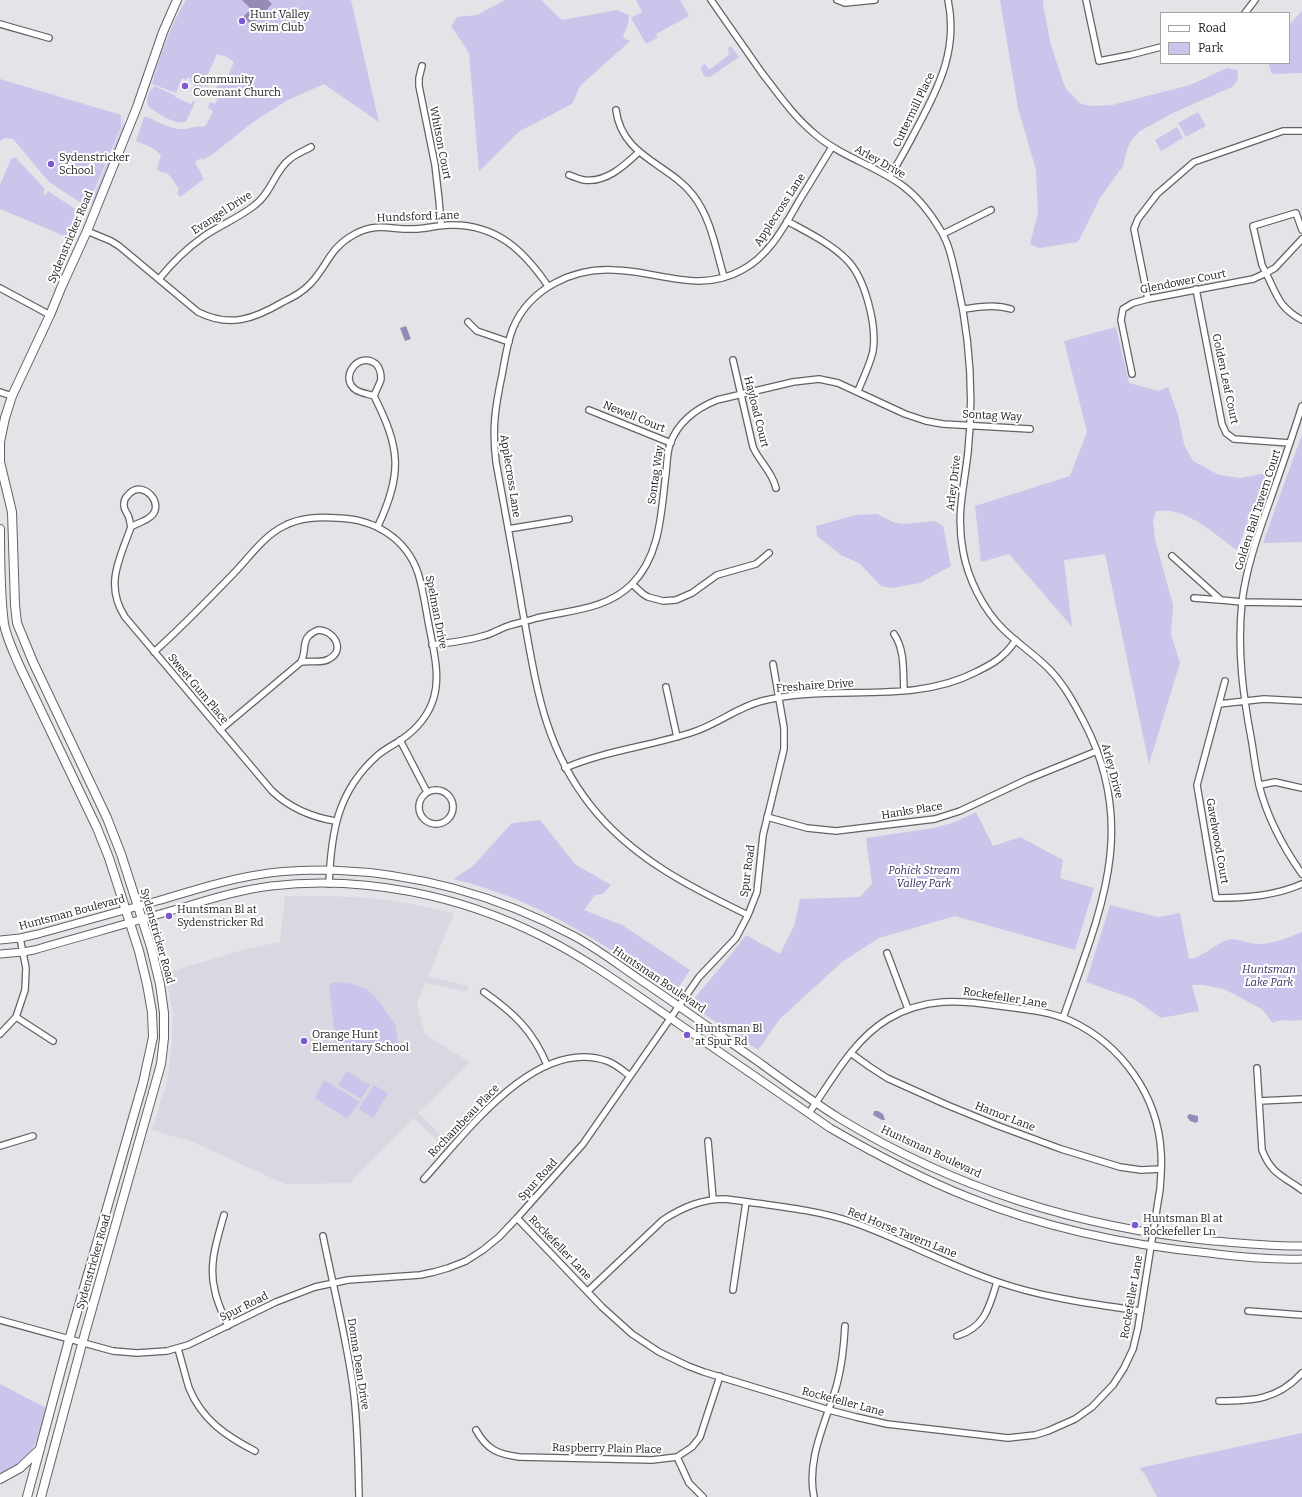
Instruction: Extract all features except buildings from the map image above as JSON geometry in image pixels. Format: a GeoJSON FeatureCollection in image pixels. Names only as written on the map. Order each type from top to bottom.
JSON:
{"type":"FeatureCollection","features":[{"type":"Feature","properties":{"kind":"main road","name":"Sydenstricker Road"},"geometry":{"type":"LineString","coordinates":[[0,483],[0,442],[5,418],[12,396],[87,231],[137,107],[174,1]]}},
{"type":"Feature","properties":{"kind":"main road","name":"Sydenstricker Road"},"geometry":{"type":"LineString","coordinates":[[0,462],[12,512],[15,605],[17,622],[37,669],[107,818],[121,854],[142,919],[160,984],[164,1013],[164,1038],[161,1064],[82,1344],[41,1497]]}},
{"type":"Feature","properties":{"kind":"main road","name":"Sydenstricker Road"},"geometry":{"type":"LineString","coordinates":[[0,529],[1,605],[4,624],[10,644],[97,828],[109,858],[130,923],[147,984],[152,1012],[152,1037],[148,1063],[134,1118],[69,1340],[27,1497]]}},
{"type":"Feature","properties":{"kind":"main road"},"geometry":{"type":"LineString","coordinates":[[0,1479],[20,1468],[41,1447]]}},
{"type":"Feature","properties":{"kind":"street","name":"Arley Drive"},"geometry":{"type":"LineString","coordinates":[[711,0],[788,108],[810,130],[832,147],[890,177],[905,187],[922,203],[943,234],[953,261],[964,309],[970,370],[970,425],[968,454],[960,507],[960,531],[963,554],[971,579],[983,602],[1003,629],[1050,670],[1072,700],[1097,751],[1108,789],[1112,832],[1110,861],[1104,890],[1086,955],[1063,1018]]}},
{"type":"Feature","properties":{"kind":"street"},"geometry":{"type":"LineString","coordinates":[[837,0],[845,3],[875,0]]}},
{"type":"Feature","properties":{"kind":"street","name":"Cuttermill Place"},"geometry":{"type":"LineString","coordinates":[[890,177],[924,115],[942,76],[948,54],[950,38],[948,0]]}},
{"type":"Feature","properties":{"kind":"street"},"geometry":{"type":"LineString","coordinates":[[1086,0],[1099,61],[1160,47]]}},
{"type":"Feature","properties":{"kind":"street"},"geometry":{"type":"LineString","coordinates":[[1246,12],[1255,0]]}},
{"type":"Feature","properties":{"kind":"street"},"geometry":{"type":"LineString","coordinates":[[0,24],[49,38]]}},
{"type":"Feature","properties":{"kind":"street","name":"Whitson Court"},"geometry":{"type":"LineString","coordinates":[[422,66],[419,86],[436,172],[441,225]]}},
{"type":"Feature","properties":{"kind":"street"},"geometry":{"type":"LineString","coordinates":[[616,110],[617,122],[620,129],[638,152],[681,182],[694,195],[706,217],[724,277]]}},
{"type":"Feature","properties":{"kind":"street"},"geometry":{"type":"LineString","coordinates":[[1148,299],[1134,229],[1138,219],[1157,194],[1194,162],[1283,131],[1302,131]]}},
{"type":"Feature","properties":{"kind":"street","name":"Applecross Lane"},"geometry":{"type":"LineString","coordinates":[[748,915],[676,878],[635,849],[591,806],[565,768],[554,744],[544,715],[525,622],[496,462],[493,428],[496,401],[508,342],[513,329],[522,312],[535,297],[548,286],[575,275],[588,272],[614,270],[638,272],[693,282],[710,281],[742,270],[758,259],[770,247],[832,147]]}},
{"type":"Feature","properties":{"kind":"street","name":"Evangel Drive"},"geometry":{"type":"LineString","coordinates":[[158,279],[190,246],[256,205],[268,192],[278,172],[286,162],[290,158],[312,148]]}},
{"type":"Feature","properties":{"kind":"street"},"geometry":{"type":"LineString","coordinates":[[569,175],[589,180],[605,177],[622,168],[638,152]]}},
{"type":"Feature","properties":{"kind":"street"},"geometry":{"type":"LineString","coordinates":[[943,234],[991,210]]}},
{"type":"Feature","properties":{"kind":"street"},"geometry":{"type":"LineString","coordinates":[[1302,230],[1296,213],[1253,226],[1262,265],[1276,297],[1291,314],[1302,320]]}},
{"type":"Feature","properties":{"kind":"street"},"geometry":{"type":"LineString","coordinates":[[788,220],[841,254],[853,266],[862,282],[872,323],[874,342],[870,363],[858,391]]}},
{"type":"Feature","properties":{"kind":"street","name":"Hundsford Lane"},"geometry":{"type":"LineString","coordinates":[[87,231],[119,246],[191,307],[205,315],[225,320],[246,319],[268,311],[304,290],[316,278],[335,249],[344,240],[367,229],[380,227],[414,229],[441,225],[475,228],[504,240],[527,258],[548,286]]}},
{"type":"Feature","properties":{"kind":"street","name":"Glendower Court"},"geometry":{"type":"LineString","coordinates":[[1132,374],[1121,320],[1123,309],[1133,303],[1148,299],[1253,279],[1275,268],[1302,239]]}},
{"type":"Feature","properties":{"kind":"street"},"geometry":{"type":"LineString","coordinates":[[0,288],[50,315]]}},
{"type":"Feature","properties":{"kind":"street","name":"Golden Leaf Court"},"geometry":{"type":"LineString","coordinates":[[1196,289],[1222,424],[1226,433],[1234,439],[1290,443]]}},
{"type":"Feature","properties":{"kind":"street"},"geometry":{"type":"LineString","coordinates":[[964,309],[992,305],[1012,309]]}},
{"type":"Feature","properties":{"kind":"street"},"geometry":{"type":"LineString","coordinates":[[468,322],[477,331],[508,342]]}},
{"type":"Feature","properties":{"kind":"street","name":"Hayload Court"},"geometry":{"type":"LineString","coordinates":[[733,360],[753,447],[759,458],[772,475],[776,488]]}},
{"type":"Feature","properties":{"kind":"street"},"geometry":{"type":"LineString","coordinates":[[374,396],[354,389],[350,382],[350,371],[352,367],[360,361],[369,361],[375,364],[381,374],[381,380],[374,396],[390,430],[395,458],[395,476],[392,494],[378,526]]}},
{"type":"Feature","properties":{"kind":"street","name":"Sontag Way"},"geometry":{"type":"LineString","coordinates":[[432,645],[482,636],[507,626],[596,606],[616,596],[632,584],[646,565],[656,542],[671,443],[684,422],[697,410],[717,400],[793,382],[814,380],[834,382],[858,391],[905,414],[926,421],[943,424],[1030,428]]}},
{"type":"Feature","properties":{"kind":"street"},"geometry":{"type":"LineString","coordinates":[[0,392],[12,396]]}},
{"type":"Feature","properties":{"kind":"street","name":"Golden Ball Tavern Court"},"geometry":{"type":"LineString","coordinates":[[1302,406],[1256,539],[1247,574],[1242,602],[1240,657],[1244,701],[1260,786],[1267,810],[1277,834],[1292,861],[1302,874]]}},
{"type":"Feature","properties":{"kind":"street","name":"Newell Court"},"geometry":{"type":"LineString","coordinates":[[589,410],[671,443]]}},
{"type":"Feature","properties":{"kind":"street"},"geometry":{"type":"LineString","coordinates":[[139,489],[146,491],[152,495],[156,502],[155,510],[151,517],[131,527],[129,517],[125,512],[125,498],[132,492],[139,489]]}},
{"type":"Feature","properties":{"kind":"street","name":"Spelman Drive"},"geometry":{"type":"LineString","coordinates":[[154,652],[191,618],[264,542],[282,526],[304,518],[326,517],[356,519],[378,526],[398,541],[407,552],[414,565],[421,584],[437,677],[434,697],[430,709],[424,719],[410,733],[378,755],[358,776],[342,804],[332,839],[330,884]]}},
{"type":"Feature","properties":{"kind":"street"},"geometry":{"type":"LineString","coordinates":[[508,529],[569,518]]}},
{"type":"Feature","properties":{"kind":"street","name":"Sweet Gum Place"},"geometry":{"type":"LineString","coordinates":[[131,527],[116,567],[114,580],[118,606],[124,617],[279,798],[300,811],[316,817],[336,821]]}},
{"type":"Feature","properties":{"kind":"street"},"geometry":{"type":"LineString","coordinates":[[632,584],[648,597],[663,601],[676,600],[692,594],[716,575],[756,564],[769,554]]}},
{"type":"Feature","properties":{"kind":"street"},"geometry":{"type":"LineString","coordinates":[[1172,556],[1221,600]]}},
{"type":"Feature","properties":{"kind":"street"},"geometry":{"type":"LineString","coordinates":[[1194,598],[1242,602],[1302,603]]}},
{"type":"Feature","properties":{"kind":"street"},"geometry":{"type":"LineString","coordinates":[[220,730],[301,662],[305,654],[306,640],[312,632],[322,630],[331,633],[337,644],[337,650],[332,658],[322,662],[301,662]]}},
{"type":"Feature","properties":{"kind":"street"},"geometry":{"type":"LineString","coordinates":[[894,634],[902,651],[904,690]]}},
{"type":"Feature","properties":{"kind":"street","name":"Freshaire Drive"},"geometry":{"type":"LineString","coordinates":[[565,768],[584,760],[677,737],[702,728],[749,705],[779,697],[928,689],[949,684],[966,677],[999,659],[1016,640]]}},
{"type":"Feature","properties":{"kind":"street","name":"Spur Road"},"geometry":{"type":"LineString","coordinates":[[0,1320],[82,1344],[113,1351],[137,1354],[178,1349],[296,1294],[315,1287],[368,1278],[420,1275],[448,1268],[466,1261],[483,1250],[517,1218],[583,1144],[699,977],[736,938],[748,915],[757,892],[762,842],[784,750],[784,728],[773,664]]}},
{"type":"Feature","properties":{"kind":"street","name":"Gavelwood Court"},"geometry":{"type":"LineString","coordinates":[[1225,681],[1196,785],[1216,898],[1246,898],[1283,891],[1302,884]]}},
{"type":"Feature","properties":{"kind":"street"},"geometry":{"type":"LineString","coordinates":[[666,687],[677,737]]}},
{"type":"Feature","properties":{"kind":"street"},"geometry":{"type":"LineString","coordinates":[[1219,704],[1264,699],[1302,701]]}},
{"type":"Feature","properties":{"kind":"street"},"geometry":{"type":"LineString","coordinates":[[400,740],[427,792]]}},
{"type":"Feature","properties":{"kind":"street","name":"Hanks Place"},"geometry":{"type":"LineString","coordinates":[[767,817],[807,828],[836,830],[935,819],[960,811],[1028,779],[1097,751]]}},
{"type":"Feature","properties":{"kind":"street"},"geometry":{"type":"LineString","coordinates":[[1260,786],[1275,782],[1302,788]]}},
{"type":"Feature","properties":{"kind":"street"},"geometry":{"type":"LineString","coordinates":[[437,790],[442,791],[446,793],[452,801],[453,806],[451,815],[440,824],[430,824],[420,813],[420,799],[427,792],[437,790]]}},
{"type":"Feature","properties":{"kind":"street","name":"Huntsman Boulevard"},"geometry":{"type":"LineString","coordinates":[[0,940],[20,938],[126,910],[226,881],[283,871],[330,870],[392,876],[435,884],[483,897],[528,914],[577,938],[679,1006],[816,1103],[873,1138],[921,1162],[974,1185],[1023,1203],[1063,1215],[1110,1226],[1153,1233],[1256,1245],[1302,1246]]}},
{"type":"Feature","properties":{"kind":"street"},"geometry":{"type":"LineString","coordinates":[[0,954],[23,952],[254,888],[284,885],[330,884],[370,886],[410,892],[460,903],[503,918],[578,956],[830,1128],[915,1174],[969,1198],[1019,1216],[1060,1228],[1107,1239],[1151,1246],[1256,1258],[1302,1259]]}},
{"type":"Feature","properties":{"kind":"street"},"geometry":{"type":"LineString","coordinates":[[0,1034],[16,1017],[25,990],[26,977],[20,938]]}},
{"type":"Feature","properties":{"kind":"street"},"geometry":{"type":"LineString","coordinates":[[887,953],[908,1009]]}},
{"type":"Feature","properties":{"kind":"street"},"geometry":{"type":"LineString","coordinates":[[484,992],[509,1010],[526,1027],[541,1050],[547,1065]]}},
{"type":"Feature","properties":{"kind":"street","name":"Rockefeller Lane"},"geometry":{"type":"LineString","coordinates":[[517,1218],[617,1322],[645,1344],[688,1366],[856,1417],[887,1424],[993,1437],[1022,1437],[1048,1431],[1066,1424],[1084,1414],[1099,1401],[1113,1385],[1133,1350],[1141,1311],[1160,1188],[1161,1152],[1156,1123],[1148,1100],[1136,1078],[1122,1058],[1104,1042],[1063,1018],[1029,1010],[960,1001],[930,1003],[908,1009],[888,1019],[873,1030],[861,1041],[839,1069],[809,1113]]}},
{"type":"Feature","properties":{"kind":"street"},"geometry":{"type":"LineString","coordinates":[[16,1017],[53,1041]]}},
{"type":"Feature","properties":{"kind":"street","name":"Hamor Lane"},"geometry":{"type":"LineString","coordinates":[[852,1054],[887,1078],[996,1125],[1061,1149],[1120,1167],[1141,1170],[1161,1169]]}},
{"type":"Feature","properties":{"kind":"street","name":"Rochambeau Place"},"geometry":{"type":"LineString","coordinates":[[424,1179],[499,1097],[525,1077],[547,1065],[563,1059],[575,1057],[592,1058],[615,1064],[630,1076]]}},
{"type":"Feature","properties":{"kind":"street"},"geometry":{"type":"LineString","coordinates":[[1257,1068],[1260,1140],[1262,1150],[1275,1172],[1302,1190]]}},
{"type":"Feature","properties":{"kind":"street"},"geometry":{"type":"LineString","coordinates":[[1259,1101],[1302,1099]]}},
{"type":"Feature","properties":{"kind":"street"},"geometry":{"type":"LineString","coordinates":[[0,1146],[33,1136]]}},
{"type":"Feature","properties":{"kind":"street"},"geometry":{"type":"LineString","coordinates":[[708,1141],[713,1199]]}},
{"type":"Feature","properties":{"kind":"street","name":"Red Horse Tavern Lane"},"geometry":{"type":"LineString","coordinates":[[588,1291],[663,1220],[688,1206],[713,1199],[726,1199],[812,1212],[853,1222],[997,1282],[1058,1298],[1141,1311]]}},
{"type":"Feature","properties":{"kind":"street"},"geometry":{"type":"LineString","coordinates":[[733,1290],[746,1202]]}},
{"type":"Feature","properties":{"kind":"street"},"geometry":{"type":"LineString","coordinates":[[224,1215],[214,1250],[212,1275],[215,1292],[228,1326]]}},
{"type":"Feature","properties":{"kind":"street","name":"Donna Dean Drive"},"geometry":{"type":"LineString","coordinates":[[323,1236],[348,1351],[356,1420],[359,1497]]}},
{"type":"Feature","properties":{"kind":"street"},"geometry":{"type":"LineString","coordinates":[[957,1336],[968,1332],[980,1322],[989,1307],[997,1282]]}},
{"type":"Feature","properties":{"kind":"street"},"geometry":{"type":"LineString","coordinates":[[1248,1311],[1302,1315]]}},
{"type":"Feature","properties":{"kind":"street"},"geometry":{"type":"LineString","coordinates":[[814,1497],[812,1485],[813,1465],[841,1365],[845,1326]]}},
{"type":"Feature","properties":{"kind":"street"},"geometry":{"type":"LineString","coordinates":[[178,1349],[189,1386],[201,1410],[217,1427],[233,1440],[255,1451]]}},
{"type":"Feature","properties":{"kind":"street"},"geometry":{"type":"LineString","coordinates":[[1219,1401],[1248,1401],[1270,1396],[1285,1388],[1302,1373]]}},
{"type":"Feature","properties":{"kind":"street","name":"Raspberry Plain Place"},"geometry":{"type":"LineString","coordinates":[[476,1430],[482,1441],[490,1448],[508,1456],[652,1460],[677,1457],[692,1447],[700,1436],[720,1376]]}},
{"type":"Feature","properties":{"kind":"street"},"geometry":{"type":"LineString","coordinates":[[677,1457],[689,1483],[703,1497]]}},
{"type":"Feature","properties":{"kind":"shaded area"},"geometry":{"type":"Polygon","coordinates":[[[242,0],[268,0],[272,4],[252,25],[243,17],[251,9],[242,0]]]}},
{"type":"Feature","properties":{"kind":"shaded area"},"geometry":{"type":"Polygon","coordinates":[[[406,326],[411,339],[405,341],[400,328],[406,326]]]}},
{"type":"Feature","properties":{"kind":"shaded area","name":"Orange Hunt Elementary School"},"geometry":{"type":"Polygon","coordinates":[[[285,896],[370,898],[412,904],[454,913],[428,977],[469,986],[467,992],[425,983],[417,1003],[425,1035],[470,1062],[418,1113],[447,1141],[443,1146],[413,1118],[350,1183],[285,1184],[193,1142],[152,1130],[167,1081],[172,1045],[173,1014],[165,973],[247,949],[280,942],[285,896]]]}},
{"type":"Feature","properties":{"kind":"shaded area"},"geometry":{"type":"Polygon","coordinates":[[[874,1111],[878,1111],[883,1114],[885,1120],[873,1115],[874,1111]]]}},
{"type":"Feature","properties":{"kind":"shaded area"},"geometry":{"type":"Polygon","coordinates":[[[1189,1114],[1198,1116],[1198,1121],[1196,1123],[1190,1121],[1187,1117],[1189,1114]]]}},
{"type":"Feature","properties":{"kind":"green space"},"geometry":{"type":"Polygon","coordinates":[[[186,0],[351,0],[379,122],[324,84],[288,100],[253,122],[213,154],[202,160],[201,158],[195,162],[204,179],[180,197],[177,193],[179,189],[171,177],[166,173],[160,172],[157,168],[161,156],[159,153],[136,141],[144,117],[175,128],[182,129],[204,127],[213,111],[208,108],[210,102],[215,104],[220,93],[215,90],[219,83],[224,85],[234,62],[224,55],[222,56],[217,54],[206,78],[211,80],[208,87],[203,85],[197,98],[191,91],[195,83],[190,81],[190,78],[188,77],[187,80],[182,78],[176,93],[152,84],[166,41],[186,0]]]}},
{"type":"Feature","properties":{"kind":"green space"},"geometry":{"type":"Polygon","coordinates":[[[505,0],[541,0],[562,20],[617,10],[629,15],[628,24],[623,36],[625,39],[630,41],[580,86],[572,104],[520,131],[479,171],[469,53],[451,26],[457,17],[477,15],[505,0]]]}},
{"type":"Feature","properties":{"kind":"green space"},"geometry":{"type":"Polygon","coordinates":[[[636,0],[680,0],[689,16],[656,34],[657,38],[646,44],[631,18],[642,12],[636,0]]]}},
{"type":"Feature","properties":{"kind":"green space"},"geometry":{"type":"Polygon","coordinates":[[[1000,0],[1044,0],[1043,5],[1051,45],[1063,82],[1067,90],[1081,104],[1092,106],[1112,105],[1190,85],[1227,68],[1237,70],[1238,80],[1232,87],[1175,112],[1140,131],[1133,138],[1128,147],[1123,166],[1100,198],[1078,242],[1039,248],[1030,244],[1038,213],[1036,170],[1018,108],[1000,0]]]}},
{"type":"Feature","properties":{"kind":"green space"},"geometry":{"type":"Polygon","coordinates":[[[1302,11],[1302,73],[1272,74],[1268,64],[1290,64],[1290,24],[1302,11]]]}},
{"type":"Feature","properties":{"kind":"green space"},"geometry":{"type":"Polygon","coordinates":[[[731,46],[739,57],[710,77],[704,76],[701,70],[702,66],[705,64],[709,70],[729,55],[728,48],[731,46]]]}},
{"type":"Feature","properties":{"kind":"green space","name":"Sydenstricker School"},"geometry":{"type":"Polygon","coordinates":[[[0,79],[121,115],[121,127],[88,205],[81,203],[49,182],[13,139],[5,138],[0,141],[0,79]]]}},
{"type":"Feature","properties":{"kind":"green space"},"geometry":{"type":"Polygon","coordinates":[[[154,86],[191,104],[193,101],[195,102],[186,122],[171,120],[148,106],[147,99],[151,89],[153,89],[154,86]]]}},
{"type":"Feature","properties":{"kind":"green space"},"geometry":{"type":"Polygon","coordinates":[[[1198,112],[1206,126],[1186,137],[1178,123],[1198,112]]]}},
{"type":"Feature","properties":{"kind":"green space"},"geometry":{"type":"Polygon","coordinates":[[[123,115],[122,134],[93,203],[90,205],[122,127],[123,115]]]}},
{"type":"Feature","properties":{"kind":"green space"},"geometry":{"type":"Polygon","coordinates":[[[1177,127],[1183,138],[1161,151],[1155,140],[1177,127]]]}},
{"type":"Feature","properties":{"kind":"green space"},"geometry":{"type":"Polygon","coordinates":[[[15,157],[45,189],[43,194],[46,195],[48,191],[80,212],[80,216],[69,238],[0,209],[0,185],[11,159],[15,157]]]}},
{"type":"Feature","properties":{"kind":"green space"},"geometry":{"type":"Polygon","coordinates":[[[1116,327],[1129,383],[1158,391],[1168,387],[1178,415],[1184,444],[1193,461],[1219,475],[1240,478],[1267,473],[1237,550],[1209,529],[1189,517],[1167,511],[1156,511],[1153,520],[1155,539],[1173,605],[1171,635],[1180,663],[1149,764],[1105,554],[1064,560],[1072,627],[1009,554],[981,562],[975,506],[1070,476],[1087,432],[1064,341],[1116,327]]]}},
{"type":"Feature","properties":{"kind":"green space"},"geometry":{"type":"Polygon","coordinates":[[[1302,434],[1302,542],[1263,543],[1302,434]]]}},
{"type":"Feature","properties":{"kind":"green space"},"geometry":{"type":"Polygon","coordinates":[[[877,514],[895,523],[904,524],[935,521],[943,526],[951,566],[920,583],[891,588],[881,586],[860,564],[841,555],[817,536],[816,526],[856,515],[877,514]]]}},
{"type":"Feature","properties":{"kind":"green space","name":"Pohick Stream Valley Park"},"geometry":{"type":"Polygon","coordinates":[[[976,812],[993,846],[1020,837],[1063,860],[1060,878],[1094,888],[1075,950],[955,916],[879,938],[842,962],[780,1019],[758,1050],[696,1009],[693,1004],[694,999],[746,935],[780,954],[794,926],[800,899],[860,897],[872,884],[866,838],[934,828],[955,822],[976,812]]]}},
{"type":"Feature","properties":{"kind":"green space"},"geometry":{"type":"Polygon","coordinates":[[[540,820],[576,865],[611,885],[603,894],[595,895],[584,910],[622,925],[690,970],[679,987],[675,990],[669,989],[593,939],[539,910],[483,887],[453,879],[473,866],[512,823],[540,820]]]}},
{"type":"Feature","properties":{"kind":"green space","name":"Huntsman Lake Park"},"geometry":{"type":"Polygon","coordinates":[[[1110,905],[1158,917],[1180,913],[1189,959],[1204,954],[1231,939],[1254,944],[1263,944],[1302,932],[1302,1020],[1280,1021],[1273,1023],[1262,1009],[1224,989],[1203,985],[1192,985],[1199,1011],[1161,1018],[1134,999],[1086,982],[1110,905]]]}},
{"type":"Feature","properties":{"kind":"green space"},"geometry":{"type":"Polygon","coordinates":[[[336,982],[349,983],[367,989],[378,1000],[395,1024],[399,1046],[342,1052],[336,1047],[329,984],[336,982]]]}},
{"type":"Feature","properties":{"kind":"green space"},"geometry":{"type":"Polygon","coordinates":[[[347,1071],[370,1085],[361,1099],[338,1085],[347,1071]]]}},
{"type":"Feature","properties":{"kind":"green space"},"geometry":{"type":"Polygon","coordinates":[[[324,1080],[360,1102],[347,1119],[315,1098],[324,1080]]]}},
{"type":"Feature","properties":{"kind":"green space"},"geometry":{"type":"Polygon","coordinates":[[[374,1085],[388,1094],[373,1118],[359,1109],[374,1085]]]}},
{"type":"Feature","properties":{"kind":"green space"},"geometry":{"type":"Polygon","coordinates":[[[0,1384],[46,1408],[38,1437],[27,1457],[22,1463],[0,1476],[0,1384]]]}},
{"type":"Feature","properties":{"kind":"green space"},"geometry":{"type":"Polygon","coordinates":[[[1302,1433],[1302,1497],[1157,1497],[1146,1476],[1139,1468],[1302,1433]]]}},
{"type":"Feature","properties":{"kind":"place","name":"Hunt Valley Swim Club"},"geometry":{"type":"Point","coordinates":[242,21]}},
{"type":"Feature","properties":{"kind":"place","name":"Community Covenant Church"},"geometry":{"type":"Point","coordinates":[185,86]}},
{"type":"Feature","properties":{"kind":"place","name":"Sydenstricker School"},"geometry":{"type":"Point","coordinates":[51,164]}},
{"type":"Feature","properties":{"kind":"place","name":"Huntsman Bl at Sydenstricker Rd"},"geometry":{"type":"Point","coordinates":[169,916]}},
{"type":"Feature","properties":{"kind":"place","name":"Huntsman Bl at Spur Rd"},"geometry":{"type":"Point","coordinates":[687,1035]}},
{"type":"Feature","properties":{"kind":"place","name":"Orange Hunt Elementary School"},"geometry":{"type":"Point","coordinates":[304,1041]}},
{"type":"Feature","properties":{"kind":"place","name":"Huntsman Bl at Rockefeller Ln"},"geometry":{"type":"Point","coordinates":[1135,1225]}}]}
